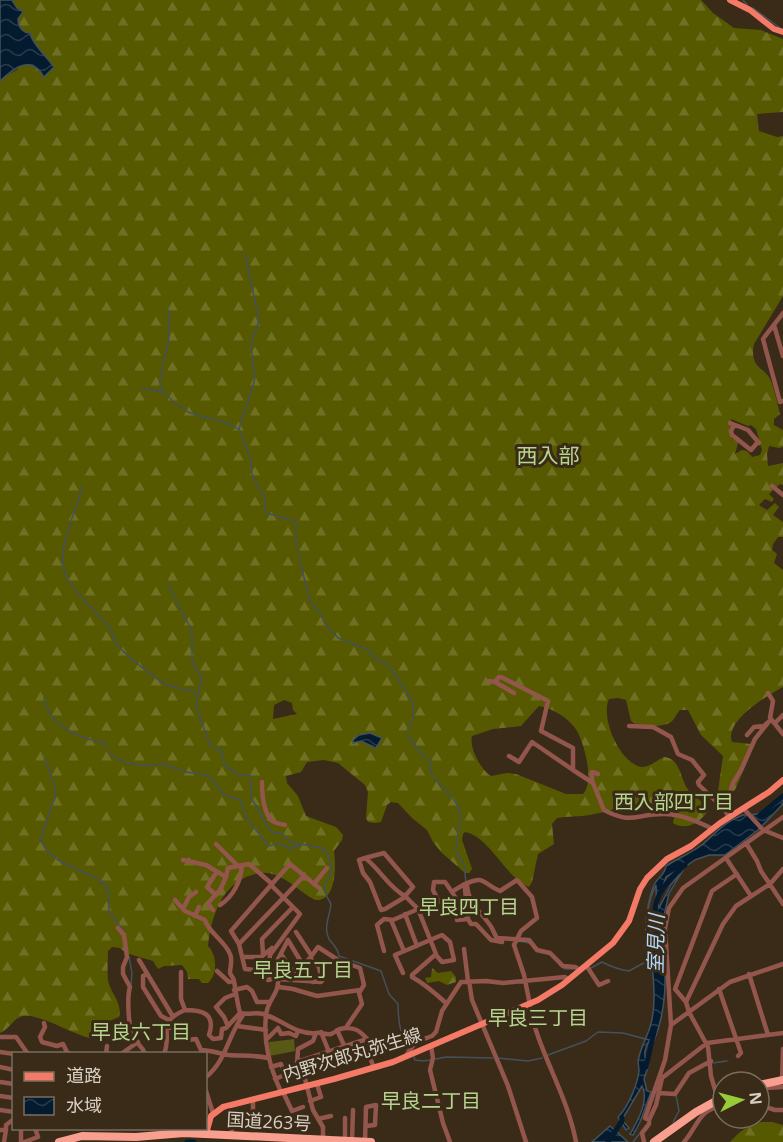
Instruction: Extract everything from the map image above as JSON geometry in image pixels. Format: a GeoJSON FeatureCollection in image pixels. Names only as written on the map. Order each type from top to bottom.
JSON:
{"type":"FeatureCollection","features":[{"type":"Feature","properties":{"kind":"highway"},"geometry":{"type":"LineString","coordinates":[[654,1142],[711,1107]]}},
{"type":"Feature","properties":{"kind":"highway","name":"国道263号"},"geometry":{"type":"LineString","coordinates":[[62,1141],[82,1136],[101,1140],[191,1131],[257,1139],[371,1142]]}},
{"type":"Feature","properties":{"kind":"main road"},"geometry":{"type":"LineString","coordinates":[[730,0],[750,10],[774,29],[783,32]]}},
{"type":"Feature","properties":{"kind":"main road","name":"内野次郎丸弥生線"},"geometry":{"type":"LineString","coordinates":[[213,1113],[223,1107],[317,1084],[408,1056],[530,1005],[549,994],[586,969],[613,943],[629,921],[640,889],[647,878],[667,859],[691,846],[729,816],[745,809],[783,780]]}},
{"type":"Feature","properties":{"kind":"main road"},"geometry":{"type":"LineString","coordinates":[[207,1126],[213,1113]]}},
{"type":"Feature","properties":{"kind":"main road"},"geometry":{"type":"LineString","coordinates":[[206,1130],[206,1134]]}},
{"type":"Feature","properties":{"kind":"street"},"geometry":{"type":"LineString","coordinates":[[783,313],[763,339],[780,402],[783,401]]}},
{"type":"Feature","properties":{"kind":"street"},"geometry":{"type":"LineString","coordinates":[[774,325],[782,353]]}},
{"type":"Feature","properties":{"kind":"street"},"geometry":{"type":"LineString","coordinates":[[732,424],[748,430],[758,443],[751,450],[732,435],[732,424]]}},
{"type":"Feature","properties":{"kind":"street"},"geometry":{"type":"LineString","coordinates":[[772,486],[783,495]]}},
{"type":"Feature","properties":{"kind":"street"},"geometry":{"type":"LineString","coordinates":[[495,682],[498,677],[501,677],[548,701],[541,731],[519,762],[509,756]]}},
{"type":"Feature","properties":{"kind":"street"},"geometry":{"type":"LineString","coordinates":[[489,681],[514,693]]}},
{"type":"Feature","properties":{"kind":"street"},"geometry":{"type":"LineString","coordinates":[[725,810],[733,783],[755,739],[772,720],[774,702],[768,693]]}},
{"type":"Feature","properties":{"kind":"street"},"geometry":{"type":"LineString","coordinates":[[747,735],[754,728],[764,726],[783,715]]}},
{"type":"Feature","properties":{"kind":"street"},"geometry":{"type":"LineString","coordinates":[[772,720],[783,734]]}},
{"type":"Feature","properties":{"kind":"street"},"geometry":{"type":"LineString","coordinates":[[629,726],[653,728],[670,736],[678,754],[692,760],[704,775],[698,782],[699,785],[729,816]]}},
{"type":"Feature","properties":{"kind":"street"},"geometry":{"type":"LineString","coordinates":[[541,731],[573,748],[573,770]]}},
{"type":"Feature","properties":{"kind":"street"},"geometry":{"type":"LineString","coordinates":[[532,742],[592,782]]}},
{"type":"Feature","properties":{"kind":"street"},"geometry":{"type":"LineString","coordinates":[[598,774],[592,772],[592,782],[604,810],[619,818],[668,814],[713,829]]}},
{"type":"Feature","properties":{"kind":"street"},"geometry":{"type":"LineString","coordinates":[[262,782],[263,800],[270,819],[285,825]]}},
{"type":"Feature","properties":{"kind":"street"},"geometry":{"type":"LineString","coordinates":[[745,809],[764,830],[783,837]]}},
{"type":"Feature","properties":{"kind":"street"},"geometry":{"type":"LineString","coordinates":[[648,1120],[645,1118],[665,1060],[671,1025],[665,928],[669,908],[683,888],[783,817]]}},
{"type":"Feature","properties":{"kind":"street"},"geometry":{"type":"LineString","coordinates":[[746,843],[783,904]]}},
{"type":"Feature","properties":{"kind":"street"},"geometry":{"type":"LineString","coordinates":[[216,844],[240,865],[241,874],[231,896],[220,905]]}},
{"type":"Feature","properties":{"kind":"street"},"geometry":{"type":"LineString","coordinates":[[382,853],[386,855],[413,887],[405,897],[381,910],[370,882],[363,873],[359,860],[365,858],[382,853]]}},
{"type":"Feature","properties":{"kind":"street"},"geometry":{"type":"LineString","coordinates":[[365,858],[375,865],[397,892],[418,909],[431,940],[436,955],[442,962],[454,960],[450,942],[442,935],[431,940],[417,946],[395,955],[403,973]]}},
{"type":"Feature","properties":{"kind":"street"},"geometry":{"type":"LineString","coordinates":[[726,858],[751,896]]}},
{"type":"Feature","properties":{"kind":"street"},"geometry":{"type":"LineString","coordinates":[[183,860],[206,865],[226,878]]}},
{"type":"Feature","properties":{"kind":"street"},"geometry":{"type":"LineString","coordinates":[[213,910],[208,903],[216,896],[226,878],[228,868],[249,864],[300,914],[270,955],[267,971]]}},
{"type":"Feature","properties":{"kind":"street"},"geometry":{"type":"LineString","coordinates":[[296,932],[319,967],[322,981],[288,980],[267,971],[247,971],[239,944],[231,931],[290,864],[319,888]]}},
{"type":"Feature","properties":{"kind":"street"},"geometry":{"type":"LineString","coordinates":[[314,884],[327,868]]}},
{"type":"Feature","properties":{"kind":"street"},"geometry":{"type":"LineString","coordinates":[[686,1002],[723,924],[736,906],[770,884],[783,869]]}},
{"type":"Feature","properties":{"kind":"street"},"geometry":{"type":"LineString","coordinates":[[216,873],[207,889],[216,896]]}},
{"type":"Feature","properties":{"kind":"street"},"geometry":{"type":"LineString","coordinates":[[711,1070],[706,1043],[686,1002],[675,989],[712,891],[737,874]]}},
{"type":"Feature","properties":{"kind":"street"},"geometry":{"type":"LineString","coordinates":[[239,944],[304,876]]}},
{"type":"Feature","properties":{"kind":"street"},"geometry":{"type":"LineString","coordinates":[[452,892],[471,880],[479,880],[500,891],[517,880],[532,897],[537,918],[521,931],[514,945],[526,982],[535,1030],[567,1111],[576,1142]]}},
{"type":"Feature","properties":{"kind":"street"},"geometry":{"type":"LineString","coordinates":[[439,902],[434,890],[434,882],[445,882],[457,901],[464,907],[471,924],[476,924],[491,940],[514,945]]}},
{"type":"Feature","properties":{"kind":"street"},"geometry":{"type":"LineString","coordinates":[[466,884],[474,906],[497,938],[508,940],[518,938],[531,941],[537,950],[550,953],[563,966],[586,969],[599,985],[608,981]]}},
{"type":"Feature","properties":{"kind":"street"},"geometry":{"type":"LineString","coordinates":[[466,884],[468,916]]}},
{"type":"Feature","properties":{"kind":"street"},"geometry":{"type":"LineString","coordinates":[[777,893],[783,890]]}},
{"type":"Feature","properties":{"kind":"street"},"geometry":{"type":"LineString","coordinates":[[183,909],[189,897],[196,892]]}},
{"type":"Feature","properties":{"kind":"street"},"geometry":{"type":"LineString","coordinates":[[175,900],[183,909],[205,920],[206,925],[221,939],[232,957],[230,974],[234,981],[234,992],[239,1001],[241,1014],[219,1065],[207,1074]]}},
{"type":"Feature","properties":{"kind":"street"},"geometry":{"type":"LineString","coordinates":[[195,916],[199,907]]}},
{"type":"Feature","properties":{"kind":"street"},"geometry":{"type":"LineString","coordinates":[[263,954],[262,939],[293,907]]}},
{"type":"Feature","properties":{"kind":"street"},"geometry":{"type":"LineString","coordinates":[[384,951],[377,925],[384,919],[391,920],[418,909]]}},
{"type":"Feature","properties":{"kind":"street"},"geometry":{"type":"LineString","coordinates":[[405,914],[417,946]]}},
{"type":"Feature","properties":{"kind":"street"},"geometry":{"type":"LineString","coordinates":[[457,920],[468,916]]}},
{"type":"Feature","properties":{"kind":"street"},"geometry":{"type":"LineString","coordinates":[[391,920],[404,951]]}},
{"type":"Feature","properties":{"kind":"street"},"geometry":{"type":"LineString","coordinates":[[118,928],[124,935],[127,957],[123,970],[130,987],[128,1015],[133,1038],[142,1046],[145,1052]]}},
{"type":"Feature","properties":{"kind":"street"},"geometry":{"type":"LineString","coordinates":[[243,957],[261,957],[271,950],[278,939]]}},
{"type":"Feature","properties":{"kind":"street"},"geometry":{"type":"LineString","coordinates":[[303,1107],[292,1111],[275,1079],[268,1058],[266,1040],[266,1015],[270,1002],[279,987],[276,963],[288,940],[313,982]]}},
{"type":"Feature","properties":{"kind":"street"},"geometry":{"type":"LineString","coordinates":[[279,987],[317,996],[331,996],[360,990],[364,985],[360,968],[338,960],[318,946],[288,980]]}},
{"type":"Feature","properties":{"kind":"street"},"geometry":{"type":"LineString","coordinates":[[464,949],[472,1000],[508,1086],[526,1142]]}},
{"type":"Feature","properties":{"kind":"street"},"geometry":{"type":"LineString","coordinates":[[281,954],[294,973]]}},
{"type":"Feature","properties":{"kind":"street"},"geometry":{"type":"LineString","coordinates":[[436,955],[412,977],[446,1003]]}},
{"type":"Feature","properties":{"kind":"street"},"geometry":{"type":"LineString","coordinates":[[139,960],[171,1018]]}},
{"type":"Feature","properties":{"kind":"street"},"geometry":{"type":"LineString","coordinates":[[224,964],[231,963]]}},
{"type":"Feature","properties":{"kind":"street"},"geometry":{"type":"LineString","coordinates":[[671,1025],[730,982],[783,964]]}},
{"type":"Feature","properties":{"kind":"street"},"geometry":{"type":"LineString","coordinates":[[217,971],[229,982],[234,981]]}},
{"type":"Feature","properties":{"kind":"street"},"geometry":{"type":"LineString","coordinates":[[181,972],[181,999],[185,1010]]}},
{"type":"Feature","properties":{"kind":"street"},"geometry":{"type":"LineString","coordinates":[[147,974],[143,976],[143,987],[161,1016],[171,1018]]}},
{"type":"Feature","properties":{"kind":"street"},"geometry":{"type":"LineString","coordinates":[[749,974],[768,1035]]}},
{"type":"Feature","properties":{"kind":"street"},"geometry":{"type":"LineString","coordinates":[[268,980],[278,976]]}},
{"type":"Feature","properties":{"kind":"street"},"geometry":{"type":"LineString","coordinates":[[408,1056],[407,1054],[416,1042],[436,1032],[446,1003],[457,985],[468,981],[526,982],[565,977],[568,979]]}},
{"type":"Feature","properties":{"kind":"street"},"geometry":{"type":"LineString","coordinates":[[308,993],[313,982]]}},
{"type":"Feature","properties":{"kind":"street"},"geometry":{"type":"LineString","coordinates":[[228,1026],[216,1007],[234,992],[247,987],[252,991],[257,1002],[270,1002]]}},
{"type":"Feature","properties":{"kind":"street"},"geometry":{"type":"LineString","coordinates":[[719,989],[741,1053],[738,1056]]}},
{"type":"Feature","properties":{"kind":"street"},"geometry":{"type":"LineString","coordinates":[[348,1028],[347,1026],[362,1004],[360,990]]}},
{"type":"Feature","properties":{"kind":"street"},"geometry":{"type":"LineString","coordinates":[[164,1052],[168,1042],[166,1028],[171,1018],[185,1010],[200,1011],[209,1017],[212,1024],[209,1035],[213,1040],[220,1039],[222,1029],[241,1014]]}},
{"type":"Feature","properties":{"kind":"street"},"geometry":{"type":"LineString","coordinates":[[241,1014],[252,1016],[261,1013],[307,1034],[330,1034],[348,1028],[359,1030],[370,1042],[368,1052],[374,1068]]}},
{"type":"Feature","properties":{"kind":"street"},"geometry":{"type":"LineString","coordinates":[[44,1023],[45,1028],[40,1037],[42,1042],[57,1046],[63,1044],[66,1052]]}},
{"type":"Feature","properties":{"kind":"street"},"geometry":{"type":"LineString","coordinates":[[237,1026],[266,1030]]}},
{"type":"Feature","properties":{"kind":"street"},"geometry":{"type":"LineString","coordinates":[[166,1028],[178,1027]]}},
{"type":"Feature","properties":{"kind":"street"},"geometry":{"type":"LineString","coordinates":[[266,1040],[278,1028],[281,1034],[289,1033],[296,1036],[298,1031]]}},
{"type":"Feature","properties":{"kind":"street"},"geometry":{"type":"LineString","coordinates":[[337,1030],[349,1056],[368,1052]]}},
{"type":"Feature","properties":{"kind":"street"},"geometry":{"type":"LineString","coordinates":[[319,1033],[329,1052]]}},
{"type":"Feature","properties":{"kind":"street"},"geometry":{"type":"LineString","coordinates":[[319,1033],[313,1041],[298,1049],[297,1062],[303,1071],[310,1101],[323,1127],[323,1139]]}},
{"type":"Feature","properties":{"kind":"street"},"geometry":{"type":"LineString","coordinates":[[644,1142],[642,1132],[649,1124],[648,1120],[657,1105],[662,1078],[706,1043],[783,1033]]}},
{"type":"Feature","properties":{"kind":"street"},"geometry":{"type":"LineString","coordinates":[[0,1037],[16,1037],[27,1052]]}},
{"type":"Feature","properties":{"kind":"street"},"geometry":{"type":"LineString","coordinates":[[188,1040],[196,1039],[200,1052]]}},
{"type":"Feature","properties":{"kind":"street"},"geometry":{"type":"LineString","coordinates":[[297,1062],[367,1039]]}},
{"type":"Feature","properties":{"kind":"street"},"geometry":{"type":"LineString","coordinates":[[123,1052],[138,1042]]}},
{"type":"Feature","properties":{"kind":"street"},"geometry":{"type":"LineString","coordinates":[[106,1052],[107,1046]]}},
{"type":"Feature","properties":{"kind":"street"},"geometry":{"type":"LineString","coordinates":[[431,1046],[433,1058],[430,1070],[450,1142]]}},
{"type":"Feature","properties":{"kind":"street"},"geometry":{"type":"LineString","coordinates":[[783,1049],[783,1080]]}},
{"type":"Feature","properties":{"kind":"street"},"geometry":{"type":"LineString","coordinates":[[207,1052],[268,1058]]}},
{"type":"Feature","properties":{"kind":"street"},"geometry":{"type":"LineString","coordinates":[[659,1093],[675,1094],[689,1073],[711,1061]]}},
{"type":"Feature","properties":{"kind":"street"},"geometry":{"type":"LineString","coordinates":[[271,1067],[281,1064],[285,1075],[275,1079]]}},
{"type":"Feature","properties":{"kind":"street"},"geometry":{"type":"LineString","coordinates":[[310,1101],[321,1097],[317,1084]]}},
{"type":"Feature","properties":{"kind":"street"},"geometry":{"type":"LineString","coordinates":[[207,1094],[213,1113]]}},
{"type":"Feature","properties":{"kind":"street"},"geometry":{"type":"LineString","coordinates":[[230,1135],[236,1120],[255,1120],[253,1100]]}},
{"type":"Feature","properties":{"kind":"street"},"geometry":{"type":"LineString","coordinates":[[365,1142],[366,1107],[375,1105],[375,1125],[366,1126]]}},
{"type":"Feature","properties":{"kind":"street"},"geometry":{"type":"LineString","coordinates":[[684,1142],[701,1116],[711,1108]]}},
{"type":"Feature","properties":{"kind":"street"},"geometry":{"type":"LineString","coordinates":[[349,1141],[353,1110]]}},
{"type":"Feature","properties":{"kind":"street"},"geometry":{"type":"LineString","coordinates":[[318,1119],[330,1116]]}},
{"type":"Feature","properties":{"kind":"street"},"geometry":{"type":"LineString","coordinates":[[349,1141],[344,1118],[353,1118]]}},
{"type":"Feature","properties":{"kind":"street"},"geometry":{"type":"LineString","coordinates":[[0,1124],[8,1124],[4,1142]]}},
{"type":"Feature","properties":{"kind":"street"},"geometry":{"type":"LineString","coordinates":[[26,1142],[38,1137],[36,1130]]}},
{"type":"Feature","properties":{"kind":"green space"},"geometry":{"type":"Polygon","coordinates":[[[10,0],[701,0],[713,13],[734,28],[761,30],[783,39],[783,112],[757,114],[759,131],[777,137],[783,136],[783,296],[754,344],[753,352],[756,363],[769,376],[774,389],[780,414],[774,419],[774,425],[783,430],[783,447],[769,446],[767,454],[768,466],[783,463],[783,485],[780,484],[769,494],[774,499],[772,502],[765,499],[759,505],[767,510],[775,503],[779,507],[773,515],[783,522],[783,537],[778,537],[772,550],[777,554],[774,563],[783,570],[783,687],[749,710],[734,726],[731,734],[732,742],[751,744],[751,753],[735,790],[726,793],[718,791],[723,756],[701,735],[688,710],[680,710],[667,724],[644,726],[631,721],[626,700],[609,699],[607,717],[610,728],[626,758],[642,767],[651,765],[664,757],[675,762],[688,789],[704,804],[707,812],[692,825],[687,826],[673,823],[675,813],[673,808],[653,803],[632,805],[590,815],[557,818],[552,824],[554,844],[538,854],[529,887],[513,875],[482,841],[465,832],[462,840],[472,869],[469,873],[465,873],[442,853],[427,830],[398,803],[391,802],[387,805],[381,822],[368,822],[366,818],[368,792],[365,785],[338,763],[324,760],[307,762],[301,772],[286,776],[287,783],[298,796],[306,816],[336,827],[343,835],[334,851],[334,882],[328,895],[315,900],[286,880],[270,873],[258,873],[242,879],[226,893],[215,913],[208,946],[213,954],[215,970],[208,983],[202,983],[199,979],[188,979],[187,972],[182,965],[164,966],[158,969],[153,961],[112,947],[108,951],[108,980],[120,1012],[119,1017],[107,1022],[104,1038],[88,1038],[32,1016],[20,1017],[0,1033],[0,79],[17,70],[20,64],[17,11],[10,0]],[[731,419],[732,424],[729,429],[732,439],[739,440],[735,454],[742,450],[747,451],[752,457],[760,455],[762,450],[756,429],[751,425],[748,426],[731,419]],[[284,700],[274,705],[273,719],[297,714],[293,710],[292,703],[284,700]],[[539,706],[521,726],[493,729],[472,736],[474,752],[483,769],[491,776],[516,774],[566,794],[583,794],[588,780],[587,761],[582,742],[572,724],[554,711],[539,706]]]}},
{"type":"Feature","properties":{"kind":"green space"},"geometry":{"type":"Polygon","coordinates":[[[432,968],[438,973],[451,971],[456,977],[456,982],[447,985],[439,981],[427,983],[425,978],[431,977],[432,968]]]}},
{"type":"Feature","properties":{"kind":"green space"},"geometry":{"type":"Polygon","coordinates":[[[771,1122],[783,1125],[783,1142],[730,1142],[743,1130],[771,1130],[771,1122]]]}},
{"type":"Feature","properties":{"kind":"shaded area"},"geometry":{"type":"Polygon","coordinates":[[[294,1039],[295,1051],[270,1056],[269,1042],[294,1039]]]}},
{"type":"Feature","properties":{"kind":"water"},"geometry":{"type":"Polygon","coordinates":[[[0,0],[12,0],[23,12],[18,19],[20,27],[30,33],[54,67],[44,77],[34,66],[28,65],[17,68],[0,81],[0,0]]]}},
{"type":"Feature","properties":{"kind":"water"},"geometry":{"type":"Polygon","coordinates":[[[370,733],[382,738],[376,748],[361,741],[353,743],[359,735],[370,733]]]}},
{"type":"Feature","properties":{"kind":"water"},"geometry":{"type":"Polygon","coordinates":[[[783,798],[783,804],[758,830],[725,855],[709,855],[685,867],[669,893],[662,925],[663,935],[646,936],[648,910],[651,932],[648,932],[648,935],[653,934],[657,925],[656,885],[648,908],[650,897],[654,885],[666,866],[699,847],[731,821],[743,815],[757,814],[775,806],[783,798]],[[679,869],[666,877],[658,902],[659,908],[679,875],[679,869]]]}},
{"type":"Feature","properties":{"kind":"water"},"geometry":{"type":"Polygon","coordinates":[[[664,944],[665,981],[661,1017],[654,1041],[651,1038],[645,1054],[649,1064],[644,1079],[647,1091],[651,1092],[633,1135],[630,1134],[643,1103],[642,1086],[623,1118],[629,1128],[626,1130],[618,1117],[629,1102],[634,1090],[639,1071],[638,1059],[652,1019],[653,974],[644,946],[664,944]]]}},
{"type":"Feature","properties":{"kind":"water"},"geometry":{"type":"Polygon","coordinates":[[[610,1126],[628,1142],[592,1142],[610,1126]]]}},
{"type":"Feature","properties":{"kind":"waterway"},"geometry":{"type":"LineString","coordinates":[[743,0],[748,6]]}},
{"type":"Feature","properties":{"kind":"waterway"},"geometry":{"type":"LineString","coordinates":[[753,8],[780,28]]}},
{"type":"Feature","properties":{"kind":"waterway"},"geometry":{"type":"LineString","coordinates":[[245,254],[259,320],[251,346],[255,378],[239,429],[250,457],[252,474],[258,487],[263,491],[266,513],[295,521],[296,528]]}},
{"type":"Feature","properties":{"kind":"waterway"},"geometry":{"type":"LineString","coordinates":[[163,366],[169,337],[169,310]]}},
{"type":"Feature","properties":{"kind":"waterway"},"geometry":{"type":"LineString","coordinates":[[163,368],[161,388],[175,403]]}},
{"type":"Feature","properties":{"kind":"waterway"},"geometry":{"type":"LineString","coordinates":[[141,389],[163,393]]}},
{"type":"Feature","properties":{"kind":"waterway"},"geometry":{"type":"LineString","coordinates":[[177,404],[191,413],[238,429]]}},
{"type":"Feature","properties":{"kind":"waterway"},"geometry":{"type":"LineString","coordinates":[[82,487],[63,553],[64,571],[68,579],[79,595],[109,626],[117,644],[132,659],[163,683],[198,694]]}},
{"type":"Feature","properties":{"kind":"waterway"},"geometry":{"type":"LineString","coordinates":[[295,530],[297,548]]}},
{"type":"Feature","properties":{"kind":"waterway"},"geometry":{"type":"LineString","coordinates":[[299,551],[300,558]]}},
{"type":"Feature","properties":{"kind":"waterway"},"geometry":{"type":"LineString","coordinates":[[300,562],[310,601],[320,613],[325,624],[338,638],[370,651],[376,660],[388,664],[412,700],[414,717],[407,730]]}},
{"type":"Feature","properties":{"kind":"waterway"},"geometry":{"type":"LineString","coordinates":[[168,585],[192,631],[192,662],[202,678],[199,691]]}},
{"type":"Feature","properties":{"kind":"waterway"},"geometry":{"type":"LineString","coordinates":[[198,693],[196,707],[210,745],[215,749],[221,749],[225,766],[240,775],[250,775],[252,799]]}},
{"type":"Feature","properties":{"kind":"waterway"},"geometry":{"type":"LineString","coordinates":[[44,697],[50,714],[63,727],[80,736],[97,741]]}},
{"type":"Feature","properties":{"kind":"waterway"},"geometry":{"type":"LineString","coordinates":[[408,735],[421,754],[431,762],[430,769],[433,776],[451,796],[460,812],[460,822]]}},
{"type":"Feature","properties":{"kind":"waterway"},"geometry":{"type":"LineString","coordinates":[[99,741],[103,742],[107,748]]}},
{"type":"Feature","properties":{"kind":"waterway"},"geometry":{"type":"LineString","coordinates":[[109,752],[115,757]]}},
{"type":"Feature","properties":{"kind":"waterway"},"geometry":{"type":"LineString","coordinates":[[44,758],[56,794],[40,840],[48,852],[57,859],[108,887]]}},
{"type":"Feature","properties":{"kind":"waterway"},"geometry":{"type":"LineString","coordinates":[[118,758],[125,762]]}},
{"type":"Feature","properties":{"kind":"waterway"},"geometry":{"type":"LineString","coordinates":[[127,763],[148,766],[158,764]]}},
{"type":"Feature","properties":{"kind":"waterway"},"geometry":{"type":"LineString","coordinates":[[160,763],[183,771]]}},
{"type":"Feature","properties":{"kind":"waterway"},"geometry":{"type":"LineString","coordinates":[[185,772],[201,774]]}},
{"type":"Feature","properties":{"kind":"waterway"},"geometry":{"type":"LineString","coordinates":[[204,774],[211,778],[224,795],[241,800]]}},
{"type":"Feature","properties":{"kind":"waterway","name":"室見川"},"geometry":{"type":"LineString","coordinates":[[760,815],[783,796]]}},
{"type":"Feature","properties":{"kind":"waterway"},"geometry":{"type":"LineString","coordinates":[[252,800],[273,833],[283,834],[291,843],[319,847],[327,852],[332,869],[324,889],[331,904],[327,935],[339,956],[381,971],[389,994],[398,1004],[400,1027],[407,1050]]}},
{"type":"Feature","properties":{"kind":"waterway"},"geometry":{"type":"LineString","coordinates":[[242,801],[246,817],[268,846],[279,843],[290,849],[301,844]]}},
{"type":"Feature","properties":{"kind":"waterway"},"geometry":{"type":"LineString","coordinates":[[459,824],[456,848],[464,864],[466,883]]}},
{"type":"Feature","properties":{"kind":"waterway","name":"室見川"},"geometry":{"type":"LineString","coordinates":[[657,949],[659,946],[655,921],[657,899],[670,880],[685,865]]}},
{"type":"Feature","properties":{"kind":"waterway"},"geometry":{"type":"LineString","coordinates":[[108,888],[109,911],[124,932]]}},
{"type":"Feature","properties":{"kind":"waterway"},"geometry":{"type":"LineString","coordinates":[[470,902],[478,913]]}},
{"type":"Feature","properties":{"kind":"waterway"},"geometry":{"type":"LineString","coordinates":[[519,941],[529,943]]}},
{"type":"Feature","properties":{"kind":"waterway"},"geometry":{"type":"LineString","coordinates":[[129,957],[132,973],[131,985]]}},
{"type":"Feature","properties":{"kind":"waterway"},"geometry":{"type":"LineString","coordinates":[[591,968],[602,962],[629,971],[651,959]]}},
{"type":"Feature","properties":{"kind":"waterway"},"geometry":{"type":"LineString","coordinates":[[559,965],[565,969],[573,969]]}},
{"type":"Feature","properties":{"kind":"waterway"},"geometry":{"type":"LineString","coordinates":[[548,1055],[586,1041],[598,1032],[623,1033],[653,1041]]}},
{"type":"Feature","properties":{"kind":"waterway","name":"室見川"},"geometry":{"type":"LineString","coordinates":[[646,1067],[654,1032]]}},
{"type":"Feature","properties":{"kind":"waterway"},"geometry":{"type":"LineString","coordinates":[[414,1057],[415,1060],[431,1060]]}},
{"type":"Feature","properties":{"kind":"waterway"},"geometry":{"type":"LineString","coordinates":[[436,1059],[446,1057],[493,1058]]}},
{"type":"Feature","properties":{"kind":"waterway"},"geometry":{"type":"LineString","coordinates":[[498,1058],[528,1061],[542,1058]]}},
{"type":"Feature","properties":{"kind":"waterway"},"geometry":{"type":"LineString","coordinates":[[712,1063],[727,1061]]}},
{"type":"Feature","properties":{"kind":"waterway"},"geometry":{"type":"LineString","coordinates":[[673,1122],[679,1111],[676,1095]]}},
{"type":"Feature","properties":{"kind":"waterway","name":"室見川"},"geometry":{"type":"LineString","coordinates":[[608,1142],[622,1118]]}},
{"type":"Feature","properties":{"kind":"waterway"},"geometry":{"type":"LineString","coordinates":[[633,1142],[640,1133]]}},
{"type":"Feature","properties":{"kind":"waterway","name":"室見川"},"geometry":{"type":"LineString","coordinates":[[187,1142],[194,1142]]}},
{"type":"Feature","properties":{"kind":"district","name":"西入部"},"geometry":{"type":"Point","coordinates":[548,456]}},
{"type":"Feature","properties":{"kind":"district","name":"西入部四丁目"},"geometry":{"type":"Point","coordinates":[674,802]}},
{"type":"Feature","properties":{"kind":"district","name":"早良四丁目"},"geometry":{"type":"Point","coordinates":[469,907]}},
{"type":"Feature","properties":{"kind":"district","name":"早良五丁目"},"geometry":{"type":"Point","coordinates":[303,970]}},
{"type":"Feature","properties":{"kind":"district","name":"早良三丁目"},"geometry":{"type":"Point","coordinates":[538,1018]}},
{"type":"Feature","properties":{"kind":"district","name":"早良六丁目"},"geometry":{"type":"Point","coordinates":[141,1032]}},
{"type":"Feature","properties":{"kind":"district","name":"早良二丁目"},"geometry":{"type":"Point","coordinates":[431,1101]}}]}
